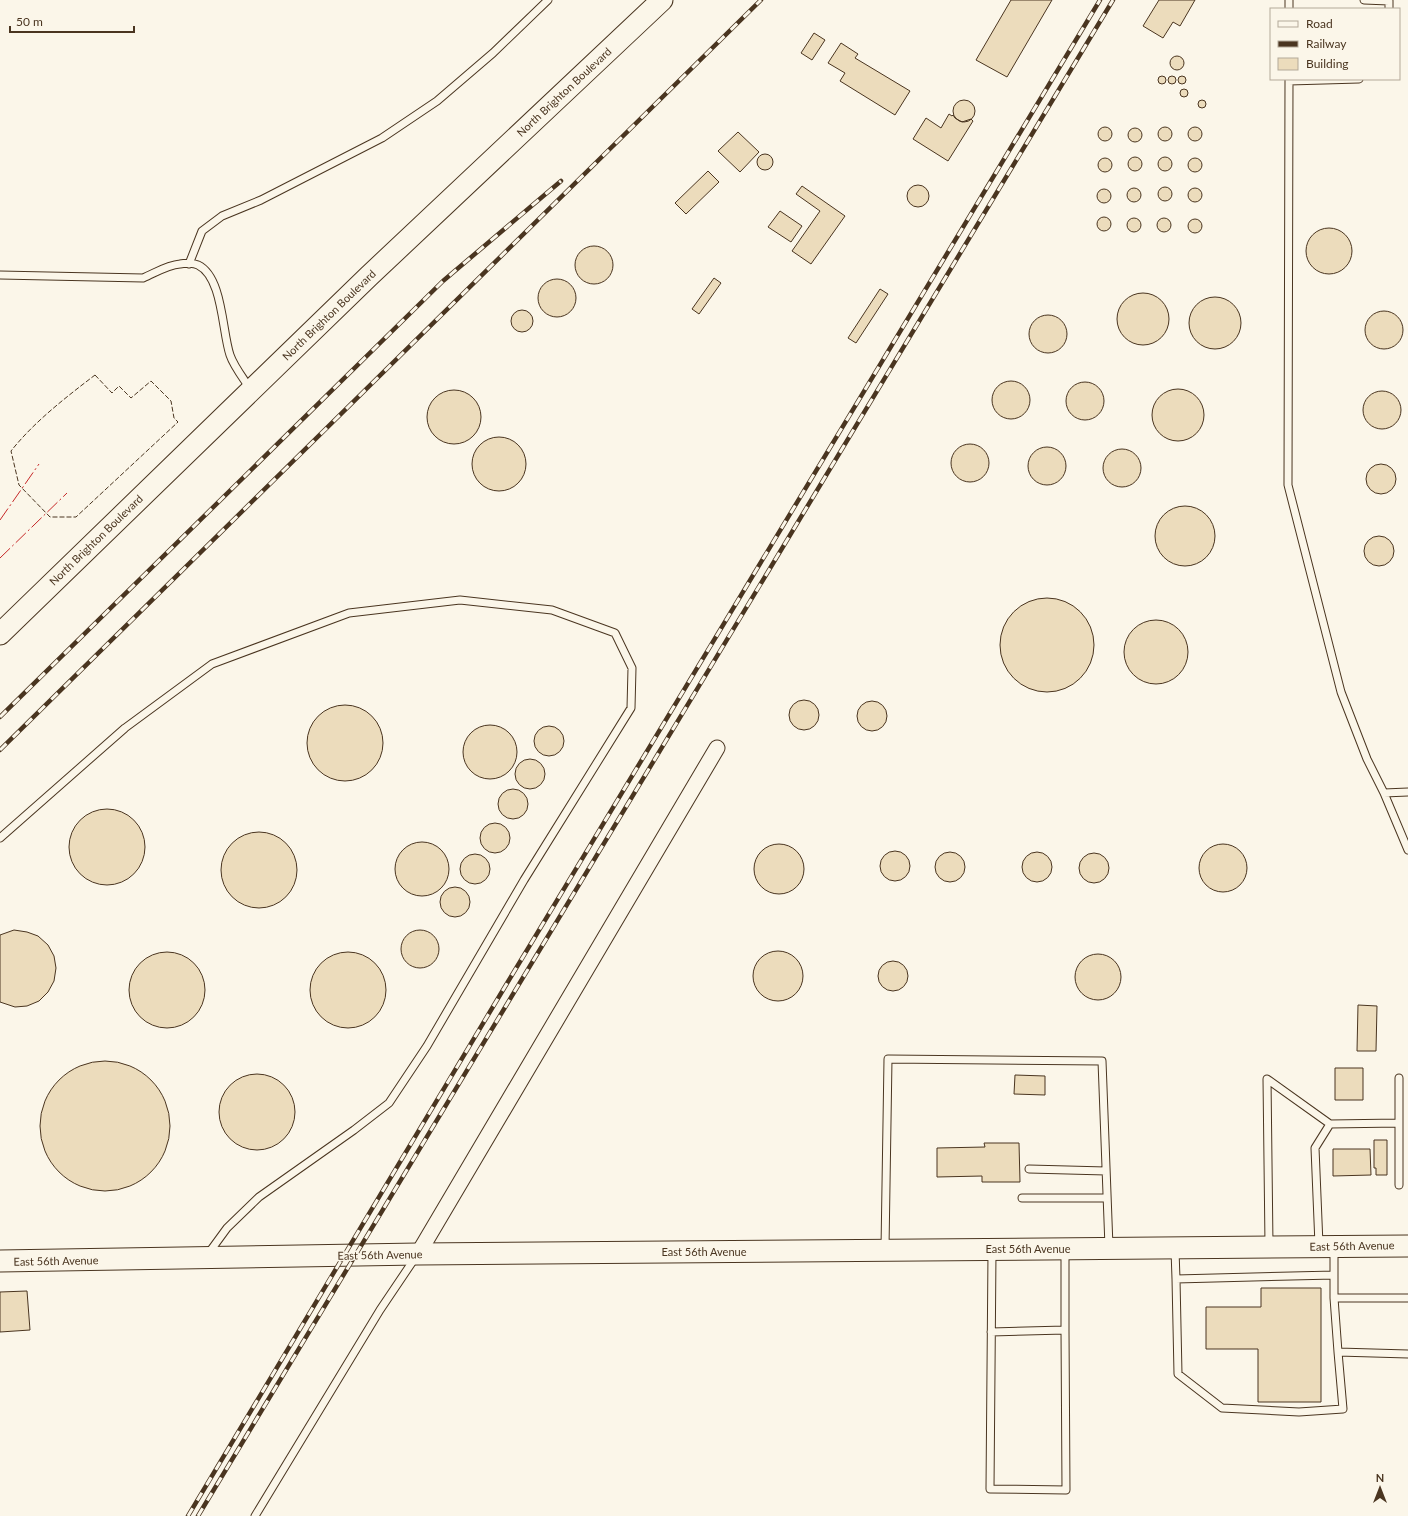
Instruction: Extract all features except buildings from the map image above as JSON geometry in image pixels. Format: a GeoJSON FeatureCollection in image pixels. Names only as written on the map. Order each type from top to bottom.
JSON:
{"type":"FeatureCollection","features":[{"type":"Feature","properties":{"kind":"main road","name":"North Brighton Boulevard"},"geometry":{"type":"LineString","coordinates":[[0,634],[369,276],[662,0]]}},
{"type":"Feature","properties":{"kind":"main road","name":"East 56th Avenue"},"geometry":{"type":"LineString","coordinates":[[0,1262],[418,1254],[1408,1246]]}},
{"type":"Feature","properties":{"kind":"street"},"geometry":{"type":"LineString","coordinates":[[418,1254],[717,748]]}},
{"type":"Feature","properties":{"kind":"lane"},"geometry":{"type":"LineString","coordinates":[[189,264],[202,231],[222,216],[261,200],[382,138],[437,101],[493,53],[548,0]]}},
{"type":"Feature","properties":{"kind":"lane"},"geometry":{"type":"LineString","coordinates":[[1364,0],[1389,1],[1389,8]]}},
{"type":"Feature","properties":{"kind":"lane"},"geometry":{"type":"LineString","coordinates":[[1289,80],[1288,485],[1341,692],[1367,760],[1384,794],[1408,850]]}},
{"type":"Feature","properties":{"kind":"lane"},"geometry":{"type":"LineString","coordinates":[[0,275],[143,278],[165,268],[180,264],[197,264],[206,271],[213,280],[223,315],[230,356],[251,391]]}},
{"type":"Feature","properties":{"kind":"lane"},"geometry":{"type":"LineString","coordinates":[[0,838],[126,728],[212,664],[349,613],[460,600],[552,610],[615,633],[632,668],[631,708],[524,880],[427,1046],[389,1103],[259,1198],[228,1228],[206,1258]]}},
{"type":"Feature","properties":{"kind":"lane"},"geometry":{"type":"LineString","coordinates":[[1384,794],[1408,792]]}},
{"type":"Feature","properties":{"kind":"lane"},"geometry":{"type":"LineString","coordinates":[[885,1250],[888,1059],[1102,1061],[1109,1248]]}},
{"type":"Feature","properties":{"kind":"lane"},"geometry":{"type":"LineString","coordinates":[[1399,1078],[1399,1185]]}},
{"type":"Feature","properties":{"kind":"lane"},"geometry":{"type":"LineString","coordinates":[[1269,1247],[1267,1079],[1330,1124],[1399,1123]]}},
{"type":"Feature","properties":{"kind":"lane"},"geometry":{"type":"LineString","coordinates":[[1175,1248],[1178,1374],[1222,1408],[1299,1412],[1343,1409],[1334,1298],[1334,1275],[1326,1246],[1315,1148],[1330,1124]]}},
{"type":"Feature","properties":{"kind":"lane"},"geometry":{"type":"LineString","coordinates":[[1029,1169],[1106,1171]]}},
{"type":"Feature","properties":{"kind":"lane"},"geometry":{"type":"LineString","coordinates":[[1022,1198],[1107,1198]]}},
{"type":"Feature","properties":{"kind":"lane"},"geometry":{"type":"LineString","coordinates":[[992,1249],[990,1489],[1066,1490],[1065,1249]]}},
{"type":"Feature","properties":{"kind":"lane"},"geometry":{"type":"LineString","coordinates":[[255,1516],[380,1310],[418,1254]]}},
{"type":"Feature","properties":{"kind":"lane"},"geometry":{"type":"LineString","coordinates":[[1176,1279],[1334,1275]]}},
{"type":"Feature","properties":{"kind":"lane"},"geometry":{"type":"LineString","coordinates":[[1334,1298],[1408,1298]]}},
{"type":"Feature","properties":{"kind":"lane"},"geometry":{"type":"LineString","coordinates":[[991,1332],[1065,1330]]}},
{"type":"Feature","properties":{"kind":"lane"},"geometry":{"type":"LineString","coordinates":[[1338,1352],[1408,1354]]}},
{"type":"Feature","properties":{"kind":"railway"},"geometry":{"type":"LineString","coordinates":[[0,750],[761,0]]}},
{"type":"Feature","properties":{"kind":"railway"},"geometry":{"type":"LineString","coordinates":[[188,1516],[503,990],[1100,0]]}},
{"type":"Feature","properties":{"kind":"railway"},"geometry":{"type":"LineString","coordinates":[[198,1516],[1113,0]]}},
{"type":"Feature","properties":{"kind":"railway"},"geometry":{"type":"LineString","coordinates":[[0,717],[443,281],[561,181]]}},
{"type":"Feature","properties":{"kind":"fence"},"geometry":{"type":"LineString","coordinates":[[95,375],[112,393],[119,386],[131,398],[151,381],[171,401],[174,418],[178,422],[76,517],[50,517],[19,485],[11,451],[40,420],[95,375]]}},
{"type":"Feature","properties":{"kind":"power"},"geometry":{"type":"LineString","coordinates":[[0,520],[39,464]]}},
{"type":"Feature","properties":{"kind":"power"},"geometry":{"type":"LineString","coordinates":[[0,558],[67,493]]}}]}
